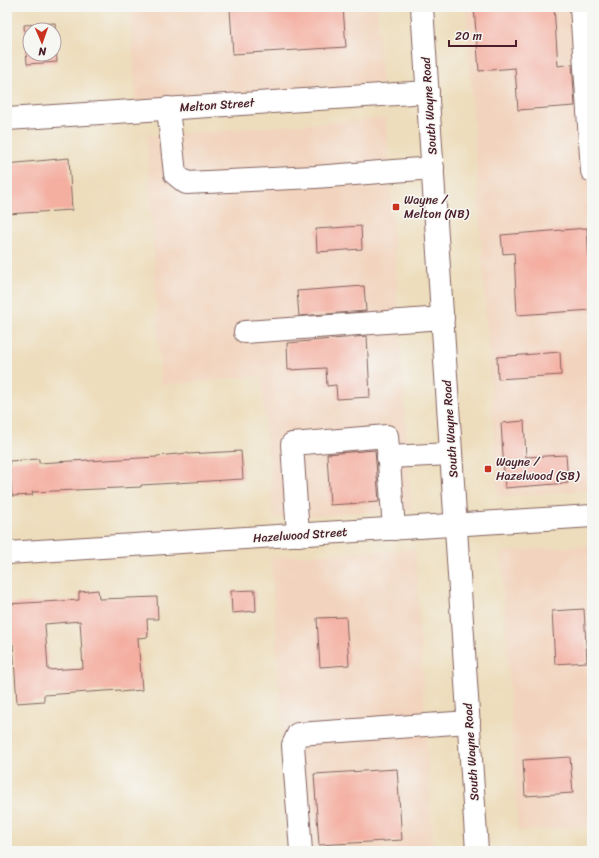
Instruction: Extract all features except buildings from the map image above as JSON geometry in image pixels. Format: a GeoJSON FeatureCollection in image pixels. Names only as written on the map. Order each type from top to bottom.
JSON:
{"type":"FeatureCollection","features":[{"type":"Feature","properties":{"kind":"street","name":"South Wayne Road"},"geometry":{"type":"LineString","coordinates":[[422,7],[477,851]]}},
{"type":"Feature","properties":{"kind":"street"},"geometry":{"type":"LineString","coordinates":[[581,7],[592,172]]}},
{"type":"Feature","properties":{"kind":"street","name":"Melton Street"},"geometry":{"type":"LineString","coordinates":[[7,118],[428,92]]}},
{"type":"Feature","properties":{"kind":"street"},"geometry":{"type":"LineString","coordinates":[[168,108],[175,174],[186,183],[316,177],[433,168]]}},
{"type":"Feature","properties":{"kind":"street"},"geometry":{"type":"LineString","coordinates":[[245,332],[443,318]]}},
{"type":"Feature","properties":{"kind":"street"},"geometry":{"type":"LineString","coordinates":[[298,535],[292,444],[387,436],[394,529]]}},
{"type":"Feature","properties":{"kind":"street"},"geometry":{"type":"LineString","coordinates":[[388,457],[451,454]]}},
{"type":"Feature","properties":{"kind":"street","name":"Hazelwood Street"},"geometry":{"type":"LineString","coordinates":[[7,553],[592,516]]}},
{"type":"Feature","properties":{"kind":"street"},"geometry":{"type":"LineString","coordinates":[[301,851],[293,745],[298,734],[469,722]]}},
{"type":"Feature","properties":{"kind":"shaded area"},"geometry":{"type":"Polygon","coordinates":[[[130,7],[377,7],[382,84],[136,102],[130,7]]]}},
{"type":"Feature","properties":{"kind":"shaded area"},"geometry":{"type":"Polygon","coordinates":[[[466,7],[587,7],[592,77],[592,490],[498,497],[466,7]]]}},
{"type":"Feature","properties":{"kind":"shaded area"},"geometry":{"type":"Polygon","coordinates":[[[386,118],[411,509],[274,518],[261,376],[161,385],[147,136],[386,118]]]}},
{"type":"Feature","properties":{"kind":"shaded area"},"geometry":{"type":"Polygon","coordinates":[[[592,545],[592,827],[518,831],[501,552],[592,545]]]}},
{"type":"Feature","properties":{"kind":"shaded area"},"geometry":{"type":"Polygon","coordinates":[[[415,549],[433,849],[410,851],[289,851],[271,557],[415,549]]]}},
{"type":"Feature","properties":{"kind":"place","name":"Wayne / Melton (NB)"},"geometry":{"type":"Point","coordinates":[396,207]}},
{"type":"Feature","properties":{"kind":"place","name":"Wayne / Hazelwood (SB)"},"geometry":{"type":"Point","coordinates":[488,469]}}]}
